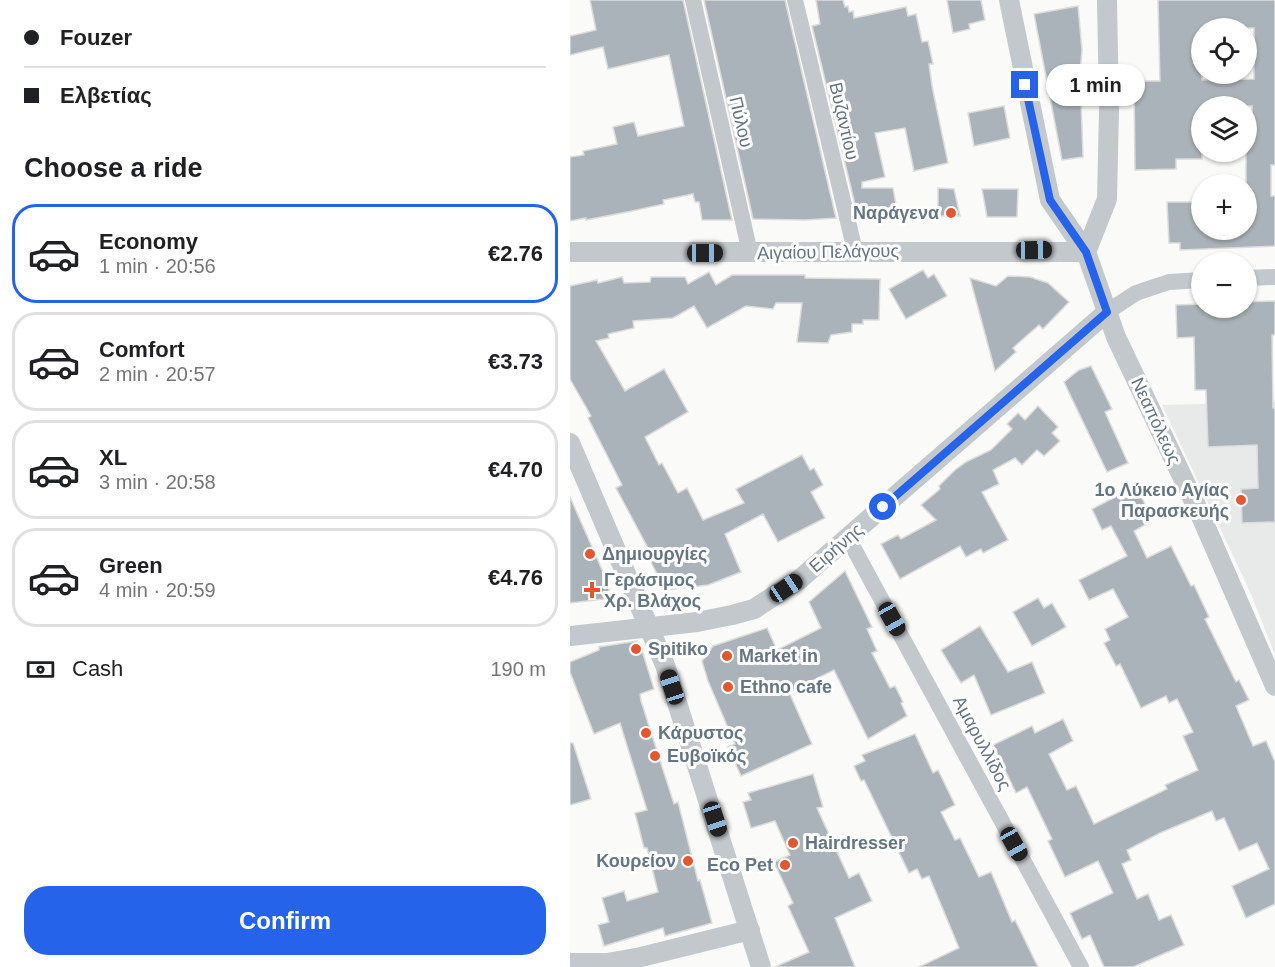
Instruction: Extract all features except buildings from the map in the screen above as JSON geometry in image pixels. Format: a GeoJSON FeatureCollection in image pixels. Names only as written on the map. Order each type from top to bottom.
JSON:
{"type":"FeatureCollection","features":[{"type":"Feature","properties":{"kind":"street","name":"Πύλου"},"geometry":{"type":"LineString","coordinates":[[693,0],[750,253]]}},
{"type":"Feature","properties":{"kind":"street","name":"Βυζαντίου"},"geometry":{"type":"LineString","coordinates":[[795,0],[855,251]]}},
{"type":"Feature","properties":{"kind":"street","name":"Νεαπόλεως"},"geometry":{"type":"LineString","coordinates":[[1009,0],[1050,200],[1086,252],[1116,337],[1200,514],[1275,686]]}},
{"type":"Feature","properties":{"kind":"street"},"geometry":{"type":"LineString","coordinates":[[1086,252],[1107,199],[1109,110],[1107,0]]}},
{"type":"Feature","properties":{"kind":"street","name":"Αιγαίου Πελάγους"},"geometry":{"type":"LineString","coordinates":[[570,252],[1086,252]]}},
{"type":"Feature","properties":{"kind":"street"},"geometry":{"type":"LineString","coordinates":[[1257,278],[1275,277]]}},
{"type":"Feature","properties":{"kind":"street"},"geometry":{"type":"LineString","coordinates":[[1107,312],[1136,293],[1169,282],[1191,281]]}},
{"type":"Feature","properties":{"kind":"street","name":"Ειρήνης"},"geometry":{"type":"LineString","coordinates":[[570,636],[698,622],[753,609],[801,579],[1107,312]]}},
{"type":"Feature","properties":{"kind":"street"},"geometry":{"type":"LineString","coordinates":[[570,443],[665,665],[761,967]]}},
{"type":"Feature","properties":{"kind":"street","name":"Αμαρυλλίδος"},"geometry":{"type":"LineString","coordinates":[[848,538],[1081,967]]}},
{"type":"Feature","properties":{"kind":"street"},"geometry":{"type":"LineString","coordinates":[[570,963],[607,963],[641,957],[750,930]]}},
{"type":"Feature","properties":{"kind":"shaded area","name":"1ο Λύκειο Αγίας Παρασκευής"},"geometry":{"type":"Polygon","coordinates":[[[1275,402],[1275,655],[1251,594],[1162,405],[1275,402]]]}},
{"type":"Feature","properties":{"kind":"place","name":"Ναράγενα"},"geometry":{"type":"Point","coordinates":[951,213]}},
{"type":"Feature","properties":{"kind":"place","name":"1ο Λύκειο Αγίας Παρασκευής"},"geometry":{"type":"Point","coordinates":[1241,500]}},
{"type":"Feature","properties":{"kind":"place","name":"Δημιουργίες"},"geometry":{"type":"Point","coordinates":[590,554]}},
{"type":"Feature","properties":{"kind":"place","name":"Γεράσιμος Χρ. Βλάχος"},"geometry":{"type":"Point","coordinates":[592,590]}},
{"type":"Feature","properties":{"kind":"place","name":"Spitiko"},"geometry":{"type":"Point","coordinates":[636,649]}},
{"type":"Feature","properties":{"kind":"place","name":"Market in"},"geometry":{"type":"Point","coordinates":[727,656]}},
{"type":"Feature","properties":{"kind":"place","name":"Ethno cafe"},"geometry":{"type":"Point","coordinates":[728,687]}},
{"type":"Feature","properties":{"kind":"place","name":"Κάρυστος"},"geometry":{"type":"Point","coordinates":[646,733]}},
{"type":"Feature","properties":{"kind":"place","name":"Ευβοϊκός"},"geometry":{"type":"Point","coordinates":[655,756]}},
{"type":"Feature","properties":{"kind":"place","name":"Hairdresser"},"geometry":{"type":"Point","coordinates":[793,843]}},
{"type":"Feature","properties":{"kind":"place","name":"Κουρείον"},"geometry":{"type":"Point","coordinates":[688,861]}},
{"type":"Feature","properties":{"kind":"place","name":"Eco Pet"},"geometry":{"type":"Point","coordinates":[785,865]}},
{"type":"Feature","properties":{"kind":"route"},"geometry":{"type":"LineString","coordinates":[[883,507],[1107,312],[1086,252],[1050,200],[1025,85]]}}]}
